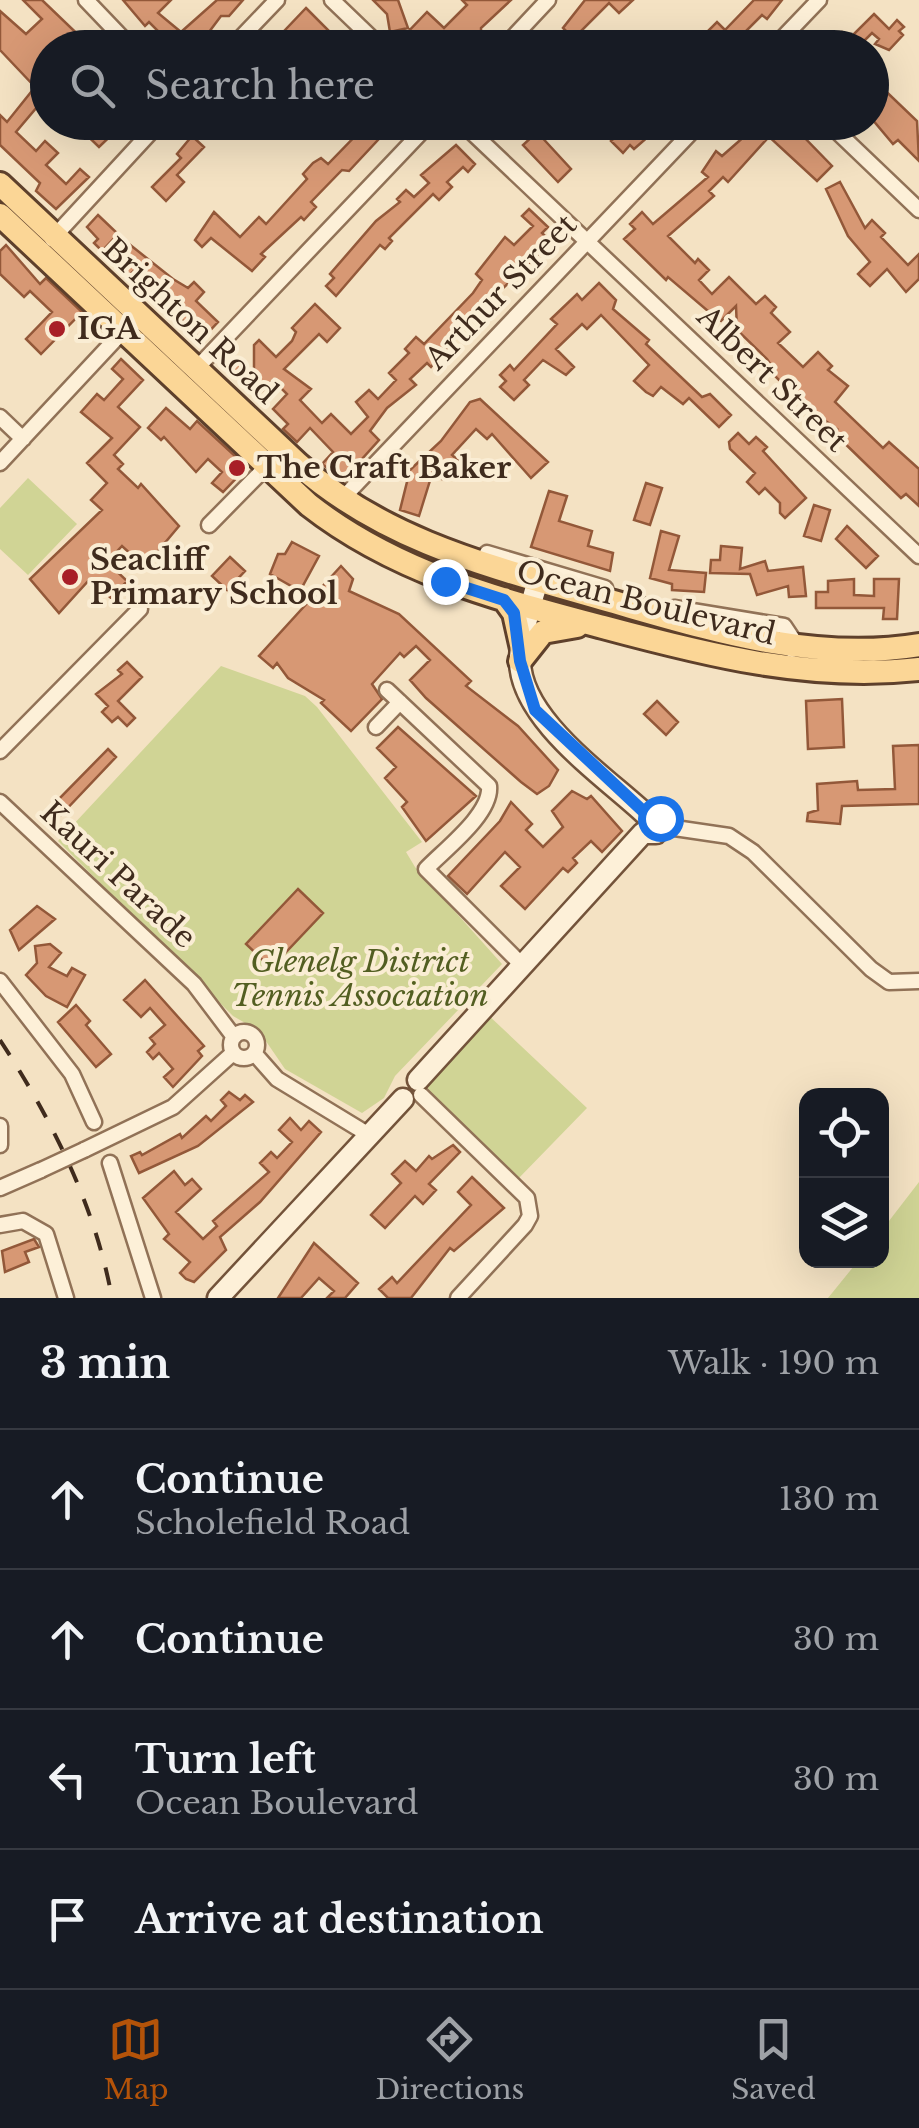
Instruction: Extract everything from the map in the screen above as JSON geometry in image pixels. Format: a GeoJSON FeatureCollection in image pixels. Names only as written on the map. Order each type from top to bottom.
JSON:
{"type":"FeatureCollection","features":[{"type":"Feature","properties":{"kind":"main road","name":"Brighton Road"},"geometry":{"type":"LineString","coordinates":[[0,184],[123,332],[267,466],[334,509]]}},
{"type":"Feature","properties":{"kind":"main road","name":"Brighton Road"},"geometry":{"type":"LineString","coordinates":[[0,215],[47,244],[140,313],[334,509]]}},
{"type":"Feature","properties":{"kind":"main road","name":"Ocean Boulevard"},"geometry":{"type":"LineString","coordinates":[[334,509],[427,546],[735,636],[792,657],[917,670]]}},
{"type":"Feature","properties":{"kind":"main road","name":"Ocean Boulevard"},"geometry":{"type":"LineString","coordinates":[[334,509],[412,569],[530,608],[730,660],[919,645]]}},
{"type":"Feature","properties":{"kind":"main road"},"geometry":{"type":"LineString","coordinates":[[504,600],[514,613],[521,655]]}},
{"type":"Feature","properties":{"kind":"main road"},"geometry":{"type":"LineString","coordinates":[[521,655],[533,640],[556,626],[600,626]]}},
{"type":"Feature","properties":{"kind":"street"},"geometry":{"type":"LineString","coordinates":[[86,0],[115,30]]}},
{"type":"Feature","properties":{"kind":"street"},"geometry":{"type":"LineString","coordinates":[[248,30],[276,0]]}},
{"type":"Feature","properties":{"kind":"street"},"geometry":{"type":"LineString","coordinates":[[332,0],[363,30]]}},
{"type":"Feature","properties":{"kind":"street"},"geometry":{"type":"LineString","coordinates":[[519,30],[548,0]]}},
{"type":"Feature","properties":{"kind":"street"},"geometry":{"type":"LineString","coordinates":[[791,30],[820,0]]}},
{"type":"Feature","properties":{"kind":"street"},"geometry":{"type":"LineString","coordinates":[[47,244],[143,140]]}},
{"type":"Feature","properties":{"kind":"street"},"geometry":{"type":"LineString","coordinates":[[196,368],[414,140]]}},
{"type":"Feature","properties":{"kind":"street","name":"Albert Street"},"geometry":{"type":"LineString","coordinates":[[480,140],[919,556]]}},
{"type":"Feature","properties":{"kind":"street","name":"Arthur Street"},"geometry":{"type":"LineString","coordinates":[[334,509],[684,140]]}},
{"type":"Feature","properties":{"kind":"street"},"geometry":{"type":"LineString","coordinates":[[846,140],[919,210]]}},
{"type":"Feature","properties":{"kind":"street"},"geometry":{"type":"LineString","coordinates":[[0,463],[140,313]]}},
{"type":"Feature","properties":{"kind":"street"},"geometry":{"type":"LineString","coordinates":[[0,417],[24,439]]}},
{"type":"Feature","properties":{"kind":"street"},"geometry":{"type":"LineString","coordinates":[[210,525],[267,466]]}},
{"type":"Feature","properties":{"kind":"street","name":"Ocean Boulevard"},"geometry":{"type":"LineString","coordinates":[[410,528],[659,606],[777,624],[788,630],[792,657]]}},
{"type":"Feature","properties":{"kind":"street"},"geometry":{"type":"LineString","coordinates":[[538,580],[521,655],[535,710],[649,824],[729,836],[753,852],[871,969],[889,982],[919,981]]}},
{"type":"Feature","properties":{"kind":"street"},"geometry":{"type":"LineString","coordinates":[[0,751],[140,609]]}},
{"type":"Feature","properties":{"kind":"street"},"geometry":{"type":"LineString","coordinates":[[387,690],[489,786],[490,796],[480,812],[426,870],[523,966]]}},
{"type":"Feature","properties":{"kind":"street"},"geometry":{"type":"LineString","coordinates":[[376,726],[400,702]]}},
{"type":"Feature","properties":{"kind":"street","name":"Kauri Parade"},"geometry":{"type":"LineString","coordinates":[[2,808],[194,984],[234,1036]]}},
{"type":"Feature","properties":{"kind":"street"},"geometry":{"type":"LineString","coordinates":[[218,1298],[369,1134],[414,1092],[649,824]]}},
{"type":"Feature","properties":{"kind":"street"},"geometry":{"type":"LineString","coordinates":[[0,981],[72,1074],[94,1122]]}},
{"type":"Feature","properties":{"kind":"street"},"geometry":{"type":"LineString","coordinates":[[0,1188],[173,1107],[233,1054],[234,1036],[242,1032],[252,1034],[257,1042],[254,1054]]}},
{"type":"Feature","properties":{"kind":"street"},"geometry":{"type":"LineString","coordinates":[[233,1054],[242,1059],[254,1054]]}},
{"type":"Feature","properties":{"kind":"street"},"geometry":{"type":"LineString","coordinates":[[254,1054],[278,1080],[369,1134]]}},
{"type":"Feature","properties":{"kind":"street"},"geometry":{"type":"LineString","coordinates":[[414,1092],[527,1198],[530,1208],[525,1224],[458,1298]]}},
{"type":"Feature","properties":{"kind":"street"},"geometry":{"type":"LineString","coordinates":[[0,1126],[0,1145]]}},
{"type":"Feature","properties":{"kind":"street"},"geometry":{"type":"LineString","coordinates":[[110,1163],[153,1298]]}},
{"type":"Feature","properties":{"kind":"street"},"geometry":{"type":"LineString","coordinates":[[0,1226],[24,1221],[46,1234],[66,1298]]}},
{"type":"Feature","properties":{"kind":"green space"},"geometry":{"type":"Polygon","coordinates":[[[28,478],[77,524],[28,575],[0,549],[0,508],[28,478]]]}},
{"type":"Feature","properties":{"kind":"green space","name":"Glenelg District Tennis Association"},"geometry":{"type":"Polygon","coordinates":[[[221,666],[305,696],[317,707],[422,842],[406,852],[415,867],[502,964],[395,1076],[384,1098],[362,1113],[285,1069],[259,1031],[233,1016],[58,841],[221,666]]]}},
{"type":"Feature","properties":{"kind":"green space"},"geometry":{"type":"Polygon","coordinates":[[[486,1013],[587,1108],[517,1180],[425,1093],[425,1086],[486,1013]]]}},
{"type":"Feature","properties":{"kind":"green space"},"geometry":{"type":"Polygon","coordinates":[[[919,1182],[919,1298],[828,1298],[852,1268],[889,1268],[889,1221],[919,1182]]]}},
{"type":"Feature","properties":{"kind":"building"},"geometry":{"type":"Polygon","coordinates":[[[23,0],[42,0],[73,30],[30,30],[42,19],[23,0]]]}},
{"type":"Feature","properties":{"kind":"building"},"geometry":{"type":"Polygon","coordinates":[[[123,0],[171,0],[158,13],[179,30],[157,30],[149,22],[145,26],[123,0]]]}},
{"type":"Feature","properties":{"kind":"building"},"geometry":{"type":"Polygon","coordinates":[[[217,0],[243,0],[229,16],[221,16],[210,30],[183,30],[217,0]]]}},
{"type":"Feature","properties":{"kind":"building"},"geometry":{"type":"Polygon","coordinates":[[[373,0],[398,0],[408,28],[390,30],[387,14],[373,0]]]}},
{"type":"Feature","properties":{"kind":"building"},"geometry":{"type":"Polygon","coordinates":[[[462,0],[511,0],[481,30],[410,30],[427,12],[444,28],[467,5],[462,0]]]}},
{"type":"Feature","properties":{"kind":"building"},"geometry":{"type":"Polygon","coordinates":[[[585,0],[633,0],[619,13],[609,3],[582,30],[563,28],[585,0]]]}},
{"type":"Feature","properties":{"kind":"building"},"geometry":{"type":"Polygon","coordinates":[[[754,0],[782,0],[767,19],[762,15],[747,30],[725,30],[754,0]]]}},
{"type":"Feature","properties":{"kind":"building"},"geometry":{"type":"Polygon","coordinates":[[[306,8],[328,30],[285,30],[306,8]]]}},
{"type":"Feature","properties":{"kind":"building"},"geometry":{"type":"Polygon","coordinates":[[[0,11],[26,34],[30,30],[30,82],[0,50],[0,11]]]}},
{"type":"Feature","properties":{"kind":"building"},"geometry":{"type":"Polygon","coordinates":[[[874,14],[889,29],[897,20],[904,27],[899,31],[903,35],[889,50],[889,30],[858,30],[874,14]]]}},
{"type":"Feature","properties":{"kind":"building"},"geometry":{"type":"Polygon","coordinates":[[[717,22],[725,30],[709,30],[717,22]]]}},
{"type":"Feature","properties":{"kind":"building"},"geometry":{"type":"Polygon","coordinates":[[[30,93],[30,115],[16,132],[36,151],[45,141],[58,153],[46,165],[66,184],[80,169],[89,177],[56,209],[36,191],[40,183],[0,145],[0,115],[7,122],[30,93]]]}},
{"type":"Feature","properties":{"kind":"building"},"geometry":{"type":"Polygon","coordinates":[[[889,94],[917,121],[919,161],[898,140],[893,144],[889,139],[889,94]]]}},
{"type":"Feature","properties":{"kind":"building"},"geometry":{"type":"Polygon","coordinates":[[[189,140],[196,140],[204,147],[177,175],[184,182],[166,201],[152,187],[181,158],[177,154],[189,140]]]}},
{"type":"Feature","properties":{"kind":"building"},"geometry":{"type":"Polygon","coordinates":[[[351,140],[378,140],[349,171],[342,170],[311,202],[316,207],[304,220],[301,217],[261,254],[265,257],[252,271],[211,238],[202,247],[195,240],[214,212],[240,237],[259,217],[266,224],[307,179],[303,174],[313,163],[321,158],[328,164],[351,140]]]}},
{"type":"Feature","properties":{"kind":"building"},"geometry":{"type":"Polygon","coordinates":[[[528,140],[544,140],[571,169],[558,182],[523,145],[528,140]]]}},
{"type":"Feature","properties":{"kind":"building"},"geometry":{"type":"Polygon","coordinates":[[[644,140],[634,149],[630,145],[623,153],[611,141],[644,140]]]}},
{"type":"Feature","properties":{"kind":"building"},"geometry":{"type":"Polygon","coordinates":[[[740,140],[766,140],[728,182],[723,177],[709,191],[714,196],[668,236],[695,263],[698,259],[709,270],[699,280],[712,294],[729,277],[756,304],[765,296],[776,307],[771,313],[790,332],[778,343],[803,367],[818,352],[832,366],[828,370],[848,386],[835,402],[883,448],[889,442],[919,469],[919,506],[906,494],[901,498],[833,432],[837,429],[782,390],[786,387],[772,373],[775,371],[767,359],[737,330],[736,306],[721,321],[668,277],[666,280],[624,239],[635,229],[630,224],[642,212],[653,224],[708,177],[702,172],[716,151],[722,156],[740,140]]]}},
{"type":"Feature","properties":{"kind":"building"},"geometry":{"type":"Polygon","coordinates":[[[773,140],[807,140],[832,166],[817,181],[773,140]]]}},
{"type":"Feature","properties":{"kind":"building"},"geometry":{"type":"Polygon","coordinates":[[[456,145],[475,164],[468,172],[463,167],[447,182],[452,187],[439,200],[433,194],[389,238],[392,241],[385,249],[380,245],[336,296],[326,286],[334,278],[330,274],[376,221],[400,202],[397,199],[406,190],[414,197],[429,183],[421,175],[456,145]]]}},
{"type":"Feature","properties":{"kind":"building"},"geometry":{"type":"Polygon","coordinates":[[[840,182],[865,228],[872,220],[885,233],[881,237],[908,265],[919,254],[919,279],[906,292],[887,269],[870,286],[858,274],[870,262],[848,236],[826,189],[840,182]]]}},
{"type":"Feature","properties":{"kind":"building"},"geometry":{"type":"Polygon","coordinates":[[[529,209],[548,227],[542,233],[551,242],[498,293],[495,290],[431,367],[427,363],[410,379],[416,385],[387,408],[370,431],[379,440],[343,480],[322,464],[333,452],[310,428],[297,442],[283,429],[288,424],[273,409],[287,394],[273,380],[257,396],[227,367],[236,358],[254,376],[254,345],[259,340],[276,357],[292,341],[296,332],[292,328],[315,304],[340,328],[327,342],[319,334],[284,369],[311,389],[300,400],[322,423],[331,414],[351,434],[368,417],[356,402],[369,390],[378,399],[396,380],[389,373],[409,353],[405,349],[416,337],[424,344],[473,293],[482,280],[476,274],[505,237],[514,245],[533,226],[522,216],[529,209]]]}},
{"type":"Feature","properties":{"kind":"building"},"geometry":{"type":"Polygon","coordinates":[[[98,215],[118,234],[102,251],[87,227],[98,215]]]}},
{"type":"Feature","properties":{"kind":"building"},"geometry":{"type":"Polygon","coordinates":[[[119,236],[173,279],[188,288],[194,282],[204,292],[196,301],[218,322],[202,339],[182,320],[172,306],[177,300],[162,286],[157,291],[135,270],[129,275],[118,264],[119,236]]]}},
{"type":"Feature","properties":{"kind":"building"},"geometry":{"type":"Polygon","coordinates":[[[6,245],[40,284],[46,278],[82,312],[41,354],[26,339],[52,312],[30,291],[24,297],[0,274],[0,251],[6,245]]]}},
{"type":"Feature","properties":{"kind":"building"},"geometry":{"type":"Polygon","coordinates":[[[599,283],[616,300],[613,309],[649,340],[646,344],[702,397],[710,394],[731,415],[719,427],[689,398],[683,404],[661,387],[653,396],[634,381],[649,365],[601,315],[587,329],[582,324],[556,349],[574,367],[566,375],[543,360],[524,380],[529,385],[514,400],[500,387],[506,381],[500,375],[510,365],[514,370],[557,324],[551,319],[577,294],[582,300],[599,283]]]}},
{"type":"Feature","properties":{"kind":"building"},"geometry":{"type":"Polygon","coordinates":[[[121,359],[143,380],[118,407],[140,427],[114,455],[123,464],[118,469],[138,488],[141,484],[179,526],[153,557],[135,558],[122,546],[107,562],[127,581],[111,598],[90,579],[59,613],[30,579],[102,510],[91,500],[107,483],[87,463],[112,438],[81,412],[97,394],[104,400],[123,379],[112,369],[121,359]]]}},
{"type":"Feature","properties":{"kind":"building"},"geometry":{"type":"Polygon","coordinates":[[[480,399],[548,462],[531,478],[492,434],[487,439],[476,429],[452,455],[459,461],[442,479],[433,471],[419,516],[400,510],[410,470],[441,441],[470,402],[480,399]]]}},
{"type":"Feature","properties":{"kind":"building"},"geometry":{"type":"Polygon","coordinates":[[[166,408],[190,429],[197,421],[247,467],[223,492],[212,483],[222,472],[208,459],[196,472],[164,437],[161,440],[148,428],[166,408]]]}},
{"type":"Feature","properties":{"kind":"building"},"geometry":{"type":"Polygon","coordinates":[[[738,433],[749,444],[756,437],[767,447],[763,451],[806,498],[785,518],[780,513],[780,503],[765,488],[759,494],[747,482],[755,473],[730,449],[729,442],[738,433]]]}},
{"type":"Feature","properties":{"kind":"building"},"geometry":{"type":"Polygon","coordinates":[[[646,483],[662,488],[650,525],[634,520],[646,483]]]}},
{"type":"Feature","properties":{"kind":"building"},"geometry":{"type":"Polygon","coordinates":[[[549,491],[567,496],[559,521],[592,531],[588,546],[613,553],[610,571],[531,547],[549,491]]]}},
{"type":"Feature","properties":{"kind":"building"},"geometry":{"type":"Polygon","coordinates":[[[814,505],[830,510],[821,541],[804,536],[814,505]]]}},
{"type":"Feature","properties":{"kind":"building"},"geometry":{"type":"Polygon","coordinates":[[[847,526],[878,556],[866,568],[836,539],[847,526]]]}},
{"type":"Feature","properties":{"kind":"building"},"geometry":{"type":"Polygon","coordinates":[[[661,531],[679,536],[669,570],[706,573],[704,592],[672,590],[672,584],[650,578],[661,531]]]}},
{"type":"Feature","properties":{"kind":"building"},"geometry":{"type":"Polygon","coordinates":[[[292,542],[319,556],[300,591],[270,574],[278,554],[285,554],[292,542]]]}},
{"type":"Feature","properties":{"kind":"building"},"geometry":{"type":"Polygon","coordinates":[[[721,546],[742,548],[740,569],[765,561],[768,571],[803,567],[806,596],[789,597],[788,586],[757,595],[750,574],[710,573],[711,560],[720,560],[721,546]]]}},
{"type":"Feature","properties":{"kind":"building"},"geometry":{"type":"Polygon","coordinates":[[[230,557],[245,571],[227,590],[212,576],[230,557]]]}},
{"type":"Feature","properties":{"kind":"building"},"geometry":{"type":"Polygon","coordinates":[[[341,566],[353,579],[349,591],[399,614],[471,681],[466,686],[518,726],[558,770],[549,786],[537,794],[426,698],[410,680],[430,660],[416,646],[404,657],[400,653],[372,684],[382,699],[351,731],[321,703],[324,700],[288,678],[277,663],[273,668],[259,656],[341,566]]]}},
{"type":"Feature","properties":{"kind":"building"},"geometry":{"type":"Polygon","coordinates":[[[854,579],[854,595],[874,596],[874,579],[899,579],[897,619],[883,619],[884,608],[816,608],[816,592],[828,592],[828,581],[854,579]]]}},
{"type":"Feature","properties":{"kind":"building"},"geometry":{"type":"Polygon","coordinates":[[[127,662],[142,677],[118,701],[135,718],[127,726],[118,717],[112,722],[102,712],[108,706],[96,694],[122,674],[118,670],[127,662]]]}},
{"type":"Feature","properties":{"kind":"building"},"geometry":{"type":"Polygon","coordinates":[[[842,699],[844,747],[808,749],[806,701],[842,699]]]}},
{"type":"Feature","properties":{"kind":"building"},"geometry":{"type":"Polygon","coordinates":[[[657,701],[678,722],[666,735],[644,714],[657,701]]]}},
{"type":"Feature","properties":{"kind":"building"},"geometry":{"type":"Polygon","coordinates":[[[398,727],[476,796],[426,841],[402,807],[407,802],[385,778],[396,767],[377,748],[398,727]]]}},
{"type":"Feature","properties":{"kind":"building"},"geometry":{"type":"Polygon","coordinates":[[[919,745],[919,804],[842,806],[840,824],[807,821],[808,813],[818,810],[817,784],[857,781],[858,790],[895,789],[893,746],[919,745]]]}},
{"type":"Feature","properties":{"kind":"building"},"geometry":{"type":"Polygon","coordinates":[[[108,749],[116,757],[61,815],[52,806],[108,749]]]}},
{"type":"Feature","properties":{"kind":"building"},"geometry":{"type":"Polygon","coordinates":[[[572,791],[587,799],[591,796],[622,831],[602,852],[591,841],[573,858],[577,863],[568,872],[563,868],[525,909],[501,886],[520,867],[505,852],[467,894],[448,876],[500,821],[511,802],[532,824],[526,830],[543,847],[563,827],[552,811],[572,791]]]}},
{"type":"Feature","properties":{"kind":"building"},"geometry":{"type":"Polygon","coordinates":[[[298,889],[323,913],[271,968],[246,944],[298,889]]]}},
{"type":"Feature","properties":{"kind":"building"},"geometry":{"type":"Polygon","coordinates":[[[37,906],[55,919],[19,950],[10,930],[37,906]]]}},
{"type":"Feature","properties":{"kind":"building"},"geometry":{"type":"Polygon","coordinates":[[[50,944],[61,953],[49,967],[67,976],[72,968],[85,975],[67,1007],[46,996],[26,975],[37,963],[35,946],[50,944]]]}},
{"type":"Feature","properties":{"kind":"building"},"geometry":{"type":"Polygon","coordinates":[[[145,980],[204,1046],[198,1051],[202,1056],[173,1087],[164,1077],[173,1069],[159,1053],[153,1059],[147,1052],[155,1044],[150,1038],[165,1025],[150,1008],[141,1017],[124,1000],[145,980]]]}},
{"type":"Feature","properties":{"kind":"building"},"geometry":{"type":"Polygon","coordinates":[[[76,1005],[90,1021],[86,1025],[111,1054],[96,1067],[58,1022],[76,1005]]]}},
{"type":"Feature","properties":{"kind":"building"},"geometry":{"type":"Polygon","coordinates":[[[229,1092],[240,1100],[245,1095],[253,1102],[198,1146],[139,1173],[131,1156],[140,1152],[142,1155],[180,1134],[182,1138],[206,1116],[211,1121],[226,1106],[221,1100],[229,1092]]]}},
{"type":"Feature","properties":{"kind":"building"},"geometry":{"type":"Polygon","coordinates":[[[290,1118],[301,1130],[309,1121],[321,1132],[260,1202],[220,1237],[226,1250],[194,1282],[186,1279],[180,1273],[190,1262],[164,1239],[169,1234],[143,1198],[174,1171],[185,1185],[192,1179],[201,1189],[176,1212],[203,1239],[217,1226],[213,1221],[269,1172],[260,1163],[271,1152],[277,1158],[292,1142],[279,1130],[290,1118]]]}},
{"type":"Feature","properties":{"kind":"building"},"geometry":{"type":"Polygon","coordinates":[[[453,1145],[460,1152],[429,1184],[436,1190],[423,1204],[415,1196],[385,1228],[371,1215],[401,1183],[392,1174],[405,1161],[416,1171],[429,1156],[432,1159],[453,1145]]]}},
{"type":"Feature","properties":{"kind":"building"},"geometry":{"type":"Polygon","coordinates":[[[472,1177],[504,1208],[454,1251],[450,1248],[411,1298],[388,1298],[379,1289],[392,1277],[397,1283],[471,1205],[458,1192],[472,1177]]]}},
{"type":"Feature","properties":{"kind":"building"},"geometry":{"type":"Polygon","coordinates":[[[34,1239],[39,1247],[25,1252],[29,1262],[5,1272],[2,1251],[34,1239]]]}},
{"type":"Feature","properties":{"kind":"building"},"geometry":{"type":"Polygon","coordinates":[[[314,1243],[358,1283],[345,1298],[327,1298],[334,1291],[319,1278],[301,1298],[278,1298],[314,1243]]]}},
{"type":"Feature","properties":{"kind":"railway"},"geometry":{"type":"LineString","coordinates":[[0,1040],[69,1163],[94,1229],[112,1298]]}},
{"type":"Feature","properties":{"kind":"place","name":"IGA"},"geometry":{"type":"Point","coordinates":[57,329]}},
{"type":"Feature","properties":{"kind":"place","name":"The Craft Baker"},"geometry":{"type":"Point","coordinates":[237,468]}},
{"type":"Feature","properties":{"kind":"place","name":"Seacliff Primary School"},"geometry":{"type":"Point","coordinates":[70,577]}},
{"type":"Feature","properties":{"kind":"route"},"geometry":{"type":"LineString","coordinates":[[445,581],[504,600],[514,613],[522,649],[520,661],[535,710],[644,812],[653,812],[660,818]]}}]}
